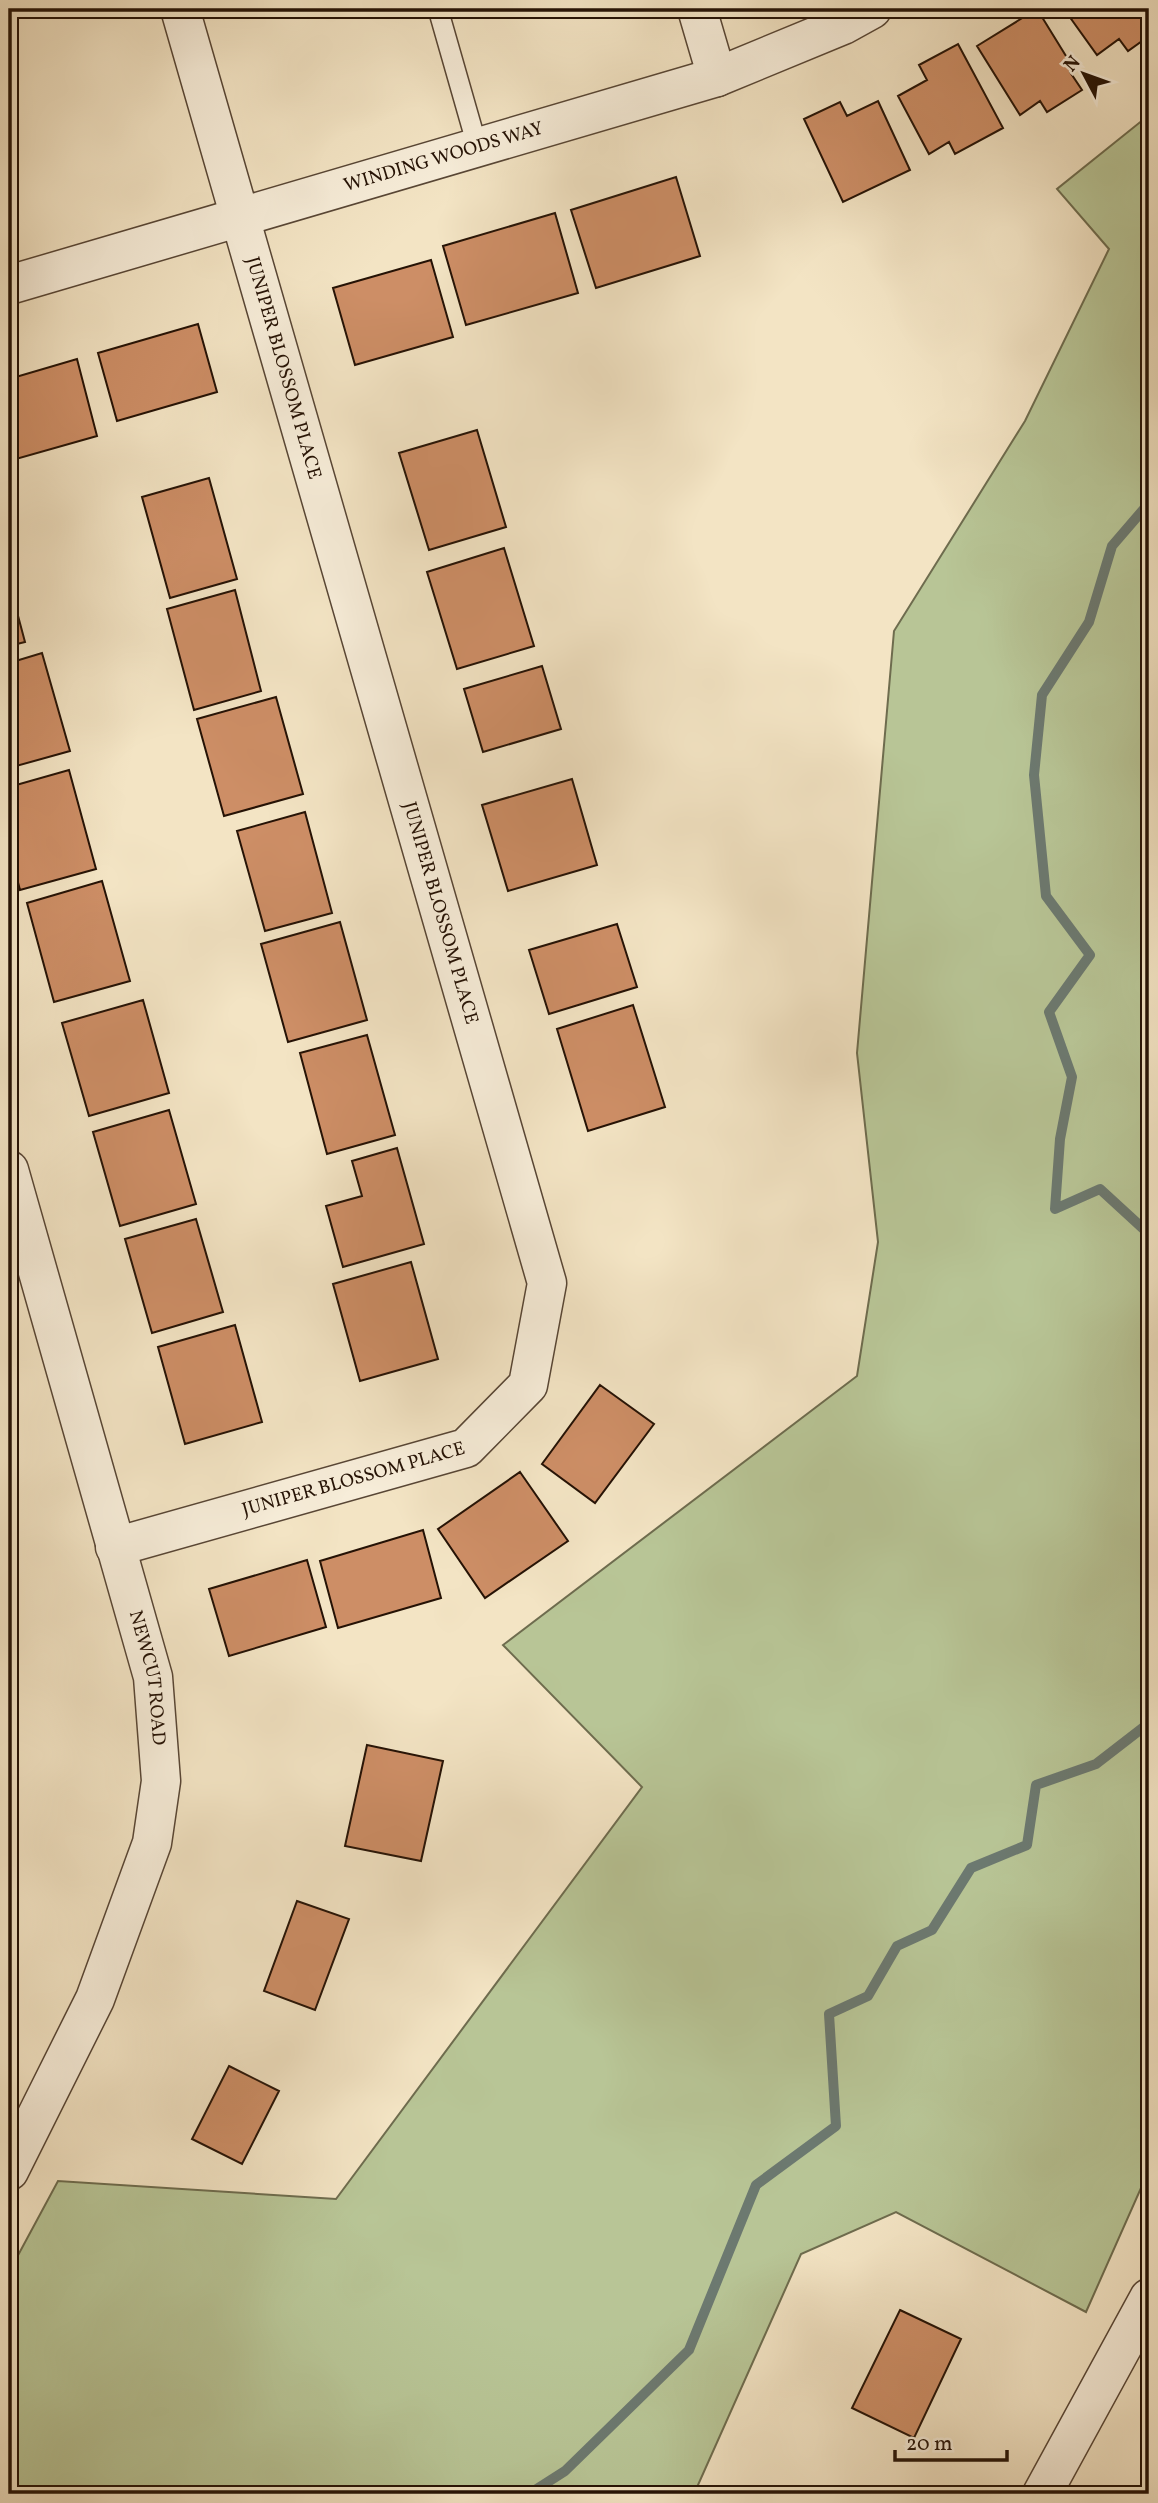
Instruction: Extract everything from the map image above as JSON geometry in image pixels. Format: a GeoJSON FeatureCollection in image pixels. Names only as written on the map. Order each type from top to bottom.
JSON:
{"type":"FeatureCollection","features":[{"type":"Feature","properties":{"kind":"street","name":"JUNIPER BLOSSOM PLACE"},"geometry":{"type":"LineString","coordinates":[[116,1547],[466,1448],[528,1385],[547,1283],[180,9]]}},
{"type":"Feature","properties":{"kind":"street"},"geometry":{"type":"LineString","coordinates":[[697,9],[717,77]]}},
{"type":"Feature","properties":{"kind":"street","name":"WINDING WOODS WAY"},"geometry":{"type":"LineString","coordinates":[[9,285],[717,77],[843,25],[872,9]]}},
{"type":"Feature","properties":{"kind":"street","name":"NEWCUT ROAD"},"geometry":{"type":"LineString","coordinates":[[9,1170],[153,1677],[161,1781],[152,1843],[95,1999],[9,2171]]}},
{"type":"Feature","properties":{"kind":"street"},"geometry":{"type":"LineString","coordinates":[[1042,2494],[1149,2298]]}},
{"type":"Feature","properties":{"kind":"lane"},"geometry":{"type":"LineString","coordinates":[[438,9],[478,149]]}},
{"type":"Feature","properties":{"kind":"green space"},"geometry":{"type":"Polygon","coordinates":[[[1149,115],[1149,2170],[1086,2312],[896,2212],[801,2254],[694,2494],[9,2494],[9,2272],[58,2181],[336,2199],[642,1787],[503,1645],[857,1376],[878,1242],[857,1053],[894,631],[1025,421],[1109,249],[1057,189],[1149,115]]]}},
{"type":"Feature","properties":{"kind":"building"},"geometry":{"type":"Polygon","coordinates":[[[1037,9],[1074,69],[1070,72],[1082,90],[1047,112],[1040,101],[1020,115],[977,46],[1037,9]]]}},
{"type":"Feature","properties":{"kind":"building"},"geometry":{"type":"Polygon","coordinates":[[[1064,9],[1149,9],[1149,36],[1128,51],[1119,39],[1097,55],[1064,9]]]}},
{"type":"Feature","properties":{"kind":"building"},"geometry":{"type":"Polygon","coordinates":[[[958,44],[1003,128],[955,154],[949,142],[929,154],[898,96],[927,80],[919,65],[958,44]]]}},
{"type":"Feature","properties":{"kind":"building"},"geometry":{"type":"Polygon","coordinates":[[[878,101],[910,170],[843,202],[804,119],[840,102],[847,116],[878,101]]]}},
{"type":"Feature","properties":{"kind":"building"},"geometry":{"type":"Polygon","coordinates":[[[676,177],[700,256],[596,288],[571,210],[676,177]]]}},
{"type":"Feature","properties":{"kind":"building"},"geometry":{"type":"Polygon","coordinates":[[[555,213],[578,293],[466,325],[443,246],[555,213]]]}},
{"type":"Feature","properties":{"kind":"building"},"geometry":{"type":"Polygon","coordinates":[[[431,260],[453,337],[355,365],[333,288],[431,260]]]}},
{"type":"Feature","properties":{"kind":"building"},"geometry":{"type":"Polygon","coordinates":[[[198,324],[217,392],[117,421],[98,353],[198,324]]]}},
{"type":"Feature","properties":{"kind":"building"},"geometry":{"type":"Polygon","coordinates":[[[77,359],[97,436],[9,461],[9,379],[77,359]]]}},
{"type":"Feature","properties":{"kind":"building"},"geometry":{"type":"Polygon","coordinates":[[[477,430],[506,527],[429,550],[399,453],[477,430]]]}},
{"type":"Feature","properties":{"kind":"building"},"geometry":{"type":"Polygon","coordinates":[[[209,478],[237,579],[170,598],[142,497],[209,478]]]}},
{"type":"Feature","properties":{"kind":"building"},"geometry":{"type":"Polygon","coordinates":[[[504,548],[534,646],[457,669],[427,572],[504,548]]]}},
{"type":"Feature","properties":{"kind":"building"},"geometry":{"type":"Polygon","coordinates":[[[9,582],[25,642],[9,646],[9,582]]]}},
{"type":"Feature","properties":{"kind":"building"},"geometry":{"type":"Polygon","coordinates":[[[235,590],[261,691],[194,710],[167,609],[235,590]]]}},
{"type":"Feature","properties":{"kind":"building"},"geometry":{"type":"Polygon","coordinates":[[[42,653],[70,751],[9,768],[9,663],[42,653]]]}},
{"type":"Feature","properties":{"kind":"building"},"geometry":{"type":"Polygon","coordinates":[[[542,666],[561,729],[483,752],[464,689],[542,666]]]}},
{"type":"Feature","properties":{"kind":"building"},"geometry":{"type":"Polygon","coordinates":[[[276,697],[303,794],[224,816],[197,719],[276,697]]]}},
{"type":"Feature","properties":{"kind":"building"},"geometry":{"type":"Polygon","coordinates":[[[69,770],[96,869],[20,890],[9,848],[9,787],[69,770]]]}},
{"type":"Feature","properties":{"kind":"building"},"geometry":{"type":"Polygon","coordinates":[[[572,779],[597,865],[508,891],[482,805],[572,779]]]}},
{"type":"Feature","properties":{"kind":"building"},"geometry":{"type":"Polygon","coordinates":[[[305,812],[332,913],[265,931],[237,831],[305,812]]]}},
{"type":"Feature","properties":{"kind":"building"},"geometry":{"type":"Polygon","coordinates":[[[102,881],[130,981],[54,1002],[27,903],[102,881]]]}},
{"type":"Feature","properties":{"kind":"building"},"geometry":{"type":"Polygon","coordinates":[[[340,922],[367,1020],[288,1042],[261,944],[340,922]]]}},
{"type":"Feature","properties":{"kind":"building"},"geometry":{"type":"Polygon","coordinates":[[[617,924],[637,987],[549,1014],[529,950],[617,924]]]}},
{"type":"Feature","properties":{"kind":"building"},"geometry":{"type":"Polygon","coordinates":[[[143,1000],[169,1093],[89,1116],[62,1023],[143,1000]]]}},
{"type":"Feature","properties":{"kind":"building"},"geometry":{"type":"Polygon","coordinates":[[[633,1005],[665,1107],[588,1131],[557,1029],[633,1005]]]}},
{"type":"Feature","properties":{"kind":"building"},"geometry":{"type":"Polygon","coordinates":[[[367,1035],[395,1135],[327,1154],[300,1053],[367,1035]]]}},
{"type":"Feature","properties":{"kind":"building"},"geometry":{"type":"Polygon","coordinates":[[[169,1110],[196,1204],[120,1226],[93,1132],[169,1110]]]}},
{"type":"Feature","properties":{"kind":"building"},"geometry":{"type":"Polygon","coordinates":[[[397,1148],[424,1244],[343,1267],[326,1206],[362,1196],[352,1161],[397,1148]]]}},
{"type":"Feature","properties":{"kind":"building"},"geometry":{"type":"Polygon","coordinates":[[[196,1219],[223,1312],[152,1333],[125,1239],[196,1219]]]}},
{"type":"Feature","properties":{"kind":"building"},"geometry":{"type":"Polygon","coordinates":[[[411,1262],[438,1359],[360,1381],[333,1284],[411,1262]]]}},
{"type":"Feature","properties":{"kind":"building"},"geometry":{"type":"Polygon","coordinates":[[[235,1325],[262,1422],[185,1444],[158,1347],[235,1325]]]}},
{"type":"Feature","properties":{"kind":"building"},"geometry":{"type":"Polygon","coordinates":[[[600,1385],[654,1424],[595,1503],[542,1464],[600,1385]]]}},
{"type":"Feature","properties":{"kind":"building"},"geometry":{"type":"Polygon","coordinates":[[[520,1472],[568,1541],[485,1598],[438,1529],[520,1472]]]}},
{"type":"Feature","properties":{"kind":"building"},"geometry":{"type":"Polygon","coordinates":[[[423,1530],[441,1598],[338,1628],[320,1561],[423,1530]]]}},
{"type":"Feature","properties":{"kind":"building"},"geometry":{"type":"Polygon","coordinates":[[[307,1560],[326,1627],[229,1656],[209,1589],[307,1560]]]}},
{"type":"Feature","properties":{"kind":"building"},"geometry":{"type":"Polygon","coordinates":[[[367,1745],[443,1761],[421,1861],[345,1846],[367,1745]]]}},
{"type":"Feature","properties":{"kind":"building"},"geometry":{"type":"Polygon","coordinates":[[[297,1901],[349,1919],[315,2010],[264,1991],[297,1901]]]}},
{"type":"Feature","properties":{"kind":"building"},"geometry":{"type":"Polygon","coordinates":[[[229,2066],[279,2091],[242,2164],[192,2139],[229,2066]]]}},
{"type":"Feature","properties":{"kind":"building"},"geometry":{"type":"Polygon","coordinates":[[[900,2310],[961,2339],[914,2438],[852,2408],[900,2310]]]}},
{"type":"Feature","properties":{"kind":"waterway"},"geometry":{"type":"LineString","coordinates":[[1149,503],[1112,546],[1089,622],[1042,695],[1034,775],[1046,896],[1090,955],[1049,1012],[1072,1077],[1060,1139],[1055,1209],[1100,1189],[1149,1234]]}},
{"type":"Feature","properties":{"kind":"waterway"},"geometry":{"type":"LineString","coordinates":[[529,2494],[565,2471],[689,2350],[756,2185],[836,2126],[829,2014],[868,1996],[897,1946],[932,1930],[971,1868],[1027,1845],[1036,1785],[1096,1764],[1149,1723]]}}]}
